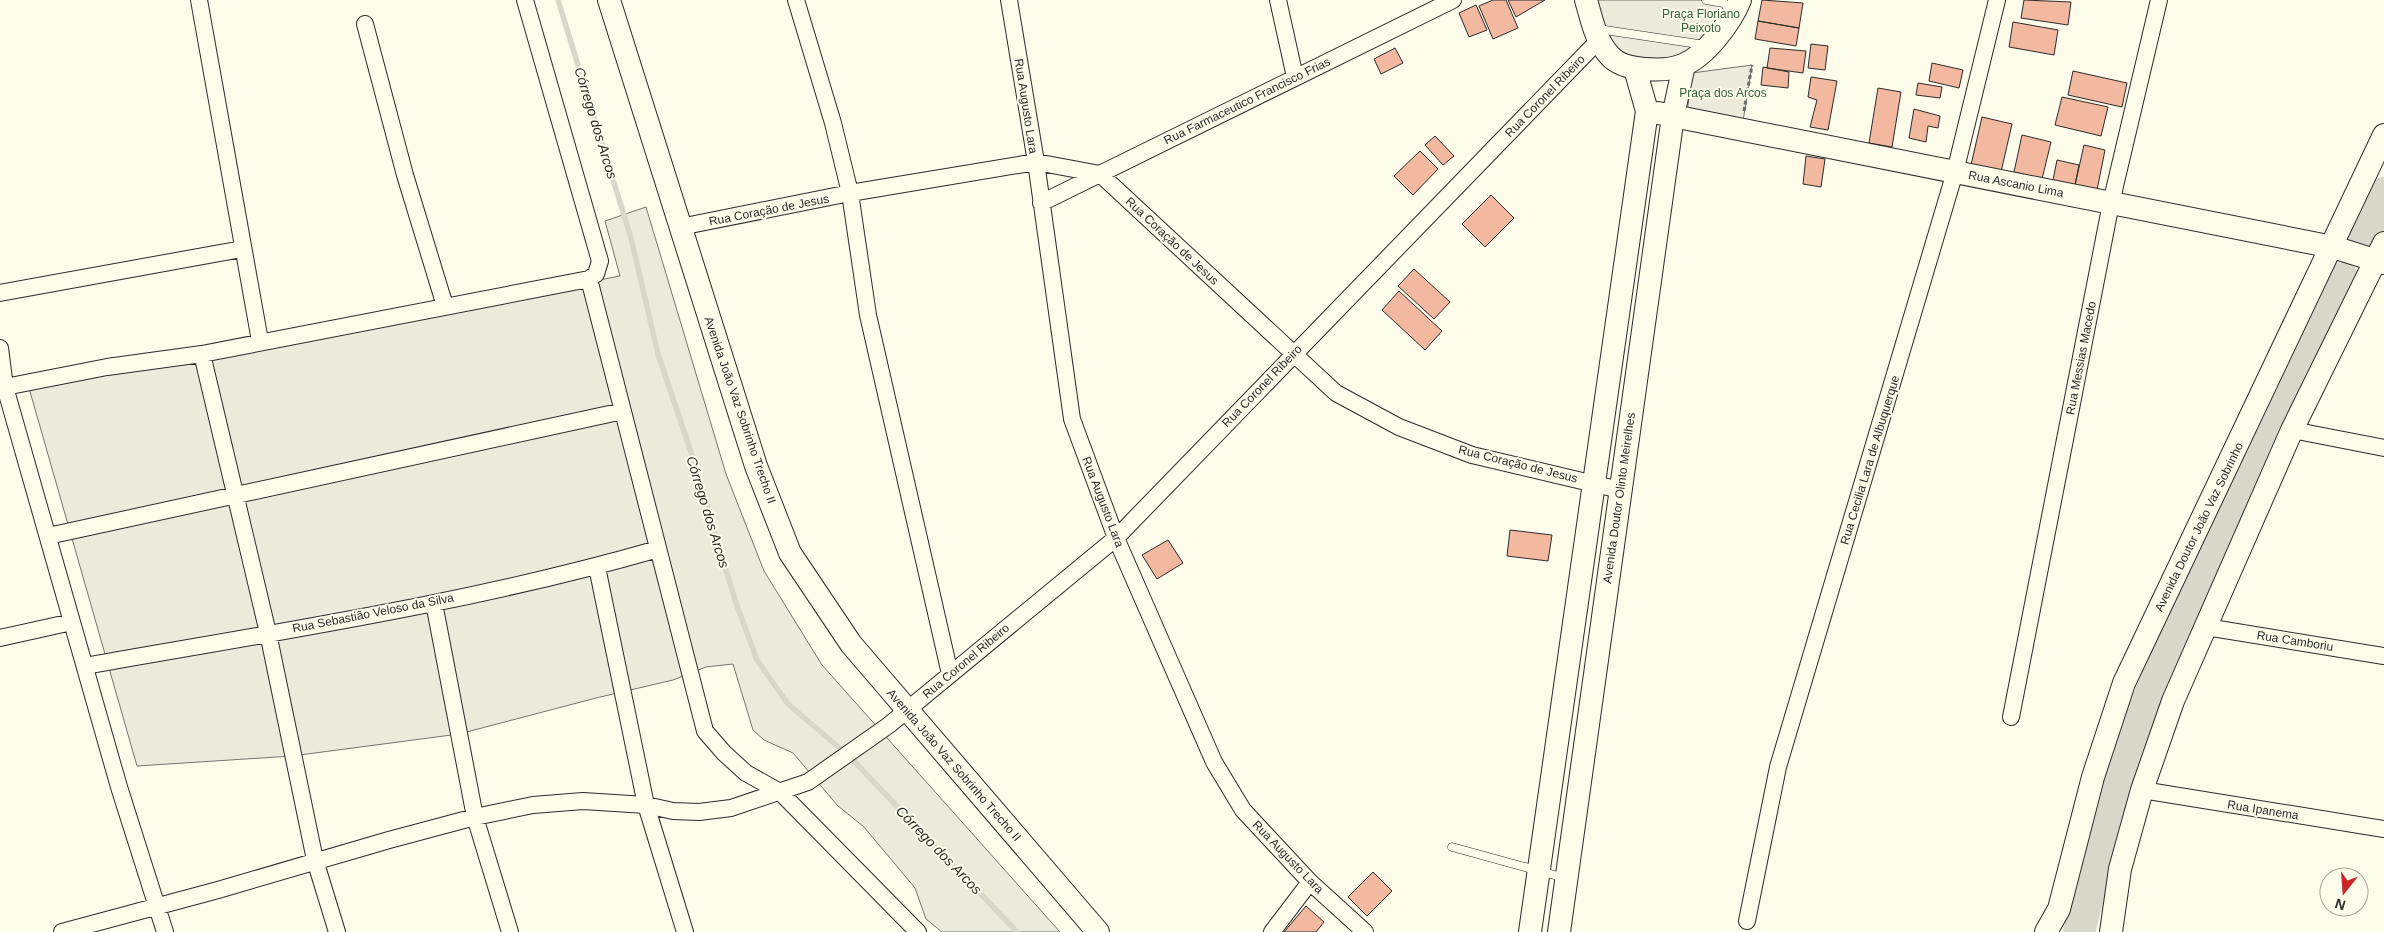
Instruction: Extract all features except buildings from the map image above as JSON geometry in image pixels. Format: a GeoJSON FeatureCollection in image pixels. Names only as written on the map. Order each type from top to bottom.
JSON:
{"type":"FeatureCollection","features":[{"type":"Feature","properties":{"kind":"street"},"geometry":{"type":"LineString","coordinates":[[199,0],[242,249],[260,341]]}},
{"type":"Feature","properties":{"kind":"street"},"geometry":{"type":"LineString","coordinates":[[5,387],[106,367],[202,354],[260,341],[589,279],[596,274],[600,261],[525,0]]}},
{"type":"Feature","properties":{"kind":"street","name":"Avenida João Vaz Sobrinho Trecho II"},"geometry":{"type":"LineString","coordinates":[[609,0],[756,466],[790,553],[851,644],[1098,932]]}},
{"type":"Feature","properties":{"kind":"street"},"geometry":{"type":"LineString","coordinates":[[796,0],[832,123],[850,193],[868,315],[950,674]]}},
{"type":"Feature","properties":{"kind":"street","name":"Rua Augusto Lara"},"geometry":{"type":"LineString","coordinates":[[1009,0],[1036,162],[1072,420],[1116,538],[1214,762],[1243,810],[1310,882],[1365,932]]}},
{"type":"Feature","properties":{"kind":"street"},"geometry":{"type":"LineString","coordinates":[[1278,0],[1295,77]]}},
{"type":"Feature","properties":{"kind":"street","name":"Rua Farmaceutico Francisco Frias"},"geometry":{"type":"LineString","coordinates":[[1041,203],[1453,0]]}},
{"type":"Feature","properties":{"kind":"street"},"geometry":{"type":"LineString","coordinates":[[1586,0],[1596,35],[1611,57],[1635,68],[1664,69],[1684,65],[1709,45],[1737,7]]}},
{"type":"Feature","properties":{"kind":"street","name":"Rua Cecilia Lara de Albuquerque"},"geometry":{"type":"LineString","coordinates":[[1747,921],[1778,767],[1955,172],[1997,0]]}},
{"type":"Feature","properties":{"kind":"street","name":"Rua Messias Macedo"},"geometry":{"type":"LineString","coordinates":[[2011,717],[2111,203],[2159,0]]}},
{"type":"Feature","properties":{"kind":"street"},"geometry":{"type":"LineString","coordinates":[[365,24],[405,175],[445,306]]}},
{"type":"Feature","properties":{"kind":"street","name":"Rua Coronel Ribeiro"},"geometry":{"type":"LineString","coordinates":[[62,932],[157,907],[314,860],[475,817],[533,805],[583,801],[646,805],[673,811],[699,812],[731,808],[808,782],[889,725],[1116,538],[1596,35]]}},
{"type":"Feature","properties":{"kind":"street","name":"Avenida Doutor Olinto Meirelhes"},"geometry":{"type":"LineString","coordinates":[[1559,932],[1565,878],[1673,116],[1684,65]]}},
{"type":"Feature","properties":{"kind":"street"},"geometry":{"type":"LineString","coordinates":[[1530,932],[1647,111],[1635,68]]}},
{"type":"Feature","properties":{"kind":"street","name":"Rua Ascanio Lima"},"geometry":{"type":"LineString","coordinates":[[1647,111],[2381,256]]}},
{"type":"Feature","properties":{"kind":"street","name":"Avenida Doutor João Vaz Sobrinho"},"geometry":{"type":"LineString","coordinates":[[2046,932],[2059,910],[2093,777],[2124,683],[2333,247],[2384,135]]}},
{"type":"Feature","properties":{"kind":"street","name":"Rua Coração de Jesus"},"geometry":{"type":"LineString","coordinates":[[680,227],[850,193],[1036,162],[1100,174],[1336,393],[1398,427],[1472,455],[1620,490]]}},
{"type":"Feature","properties":{"kind":"street"},"geometry":{"type":"LineString","coordinates":[[0,292],[242,249]]}},
{"type":"Feature","properties":{"kind":"street"},"geometry":{"type":"LineString","coordinates":[[2111,932],[2120,869],[2142,790],[2173,701],[2292,430],[2381,256]]}},
{"type":"Feature","properties":{"kind":"street"},"geometry":{"type":"LineString","coordinates":[[589,279],[705,731],[724,753],[746,773],[780,792],[918,932]]}},
{"type":"Feature","properties":{"kind":"street"},"geometry":{"type":"LineString","coordinates":[[1620,300],[1646,304]]}},
{"type":"Feature","properties":{"kind":"street"},"geometry":{"type":"LineString","coordinates":[[0,348],[5,387],[119,787],[165,932]]}},
{"type":"Feature","properties":{"kind":"street"},"geometry":{"type":"LineString","coordinates":[[202,354],[268,633],[314,860],[337,932]]}},
{"type":"Feature","properties":{"kind":"street"},"geometry":{"type":"LineString","coordinates":[[48,536],[623,411]]}},
{"type":"Feature","properties":{"kind":"street"},"geometry":{"type":"LineString","coordinates":[[2292,430],[2384,448]]}},
{"type":"Feature","properties":{"kind":"street","name":"Rua Sebastião Veloso da Silva"},"geometry":{"type":"LineString","coordinates":[[84,666],[434,603],[597,567],[658,549]]}},
{"type":"Feature","properties":{"kind":"street"},"geometry":{"type":"LineString","coordinates":[[597,567],[646,805],[685,932]]}},
{"type":"Feature","properties":{"kind":"street"},"geometry":{"type":"LineString","coordinates":[[434,603],[475,817],[510,932]]}},
{"type":"Feature","properties":{"kind":"street"},"geometry":{"type":"LineString","coordinates":[[0,638],[72,622]]}},
{"type":"Feature","properties":{"kind":"street","name":"Rua Camboriu"},"geometry":{"type":"LineString","coordinates":[[2206,627],[2384,656]]}},
{"type":"Feature","properties":{"kind":"street"},"geometry":{"type":"LineString","coordinates":[[1564,693],[1591,696]]}},
{"type":"Feature","properties":{"kind":"street","name":"Rua Ipanema"},"geometry":{"type":"LineString","coordinates":[[2142,790],[2384,829]]}},
{"type":"Feature","properties":{"kind":"street"},"geometry":{"type":"LineString","coordinates":[[1272,932],[1310,882]]}},
{"type":"Feature","properties":{"kind":"street"},"geometry":{"type":"LineString","coordinates":[[2057,932],[2059,910]]}},
{"type":"Feature","properties":{"kind":"lane"},"geometry":{"type":"LineString","coordinates":[[1706,0],[1737,7]]}},
{"type":"Feature","properties":{"kind":"lane"},"geometry":{"type":"LineString","coordinates":[[1596,35],[1709,45]]}},
{"type":"Feature","properties":{"kind":"lane"},"geometry":{"type":"LineString","coordinates":[[1452,847],[1565,878]]}},
{"type":"Feature","properties":{"kind":"path"},"geometry":{"type":"LineString","coordinates":[[1742,129],[1752,65]]}},
{"type":"Feature","properties":{"kind":"green space","name":"Praça Floriano Peixoto"},"geometry":{"type":"Polygon","coordinates":[[[1588,0],[1737,0],[1708,43],[1595,26],[1588,0]]]}},
{"type":"Feature","properties":{"kind":"green space"},"geometry":{"type":"Polygon","coordinates":[[[1596,31],[1705,46],[1683,63],[1635,66],[1596,31]]]}},
{"type":"Feature","properties":{"kind":"green space","name":"Praça dos Arcos"},"geometry":{"type":"Polygon","coordinates":[[[1752,65],[1743,121],[1687,113],[1692,73],[1752,65]]]}},
{"type":"Feature","properties":{"kind":"green space"},"geometry":{"type":"Polygon","coordinates":[[[646,207],[726,474],[764,571],[822,665],[1060,932],[942,932],[926,919],[915,888],[864,827],[838,806],[793,753],[764,740],[753,730],[733,664],[706,667],[673,680],[459,734],[292,756],[137,766],[29,388],[620,276],[605,221],[646,207]]]}},
{"type":"Feature","properties":{"kind":"waterway","name":"Córrego dos Arcos"},"geometry":{"type":"LineString","coordinates":[[558,0],[631,238],[658,354],[691,452],[735,600],[757,660],[788,704],[849,756],[1017,932]]}},
{"type":"Feature","properties":{"kind":"waterway"},"geometry":{"type":"LineString","coordinates":[[2364,236],[2384,193]]}},
{"type":"Feature","properties":{"kind":"waterway"},"geometry":{"type":"LineString","coordinates":[[2079,932],[2115,792],[2146,704],[2189,605],[2343,278]]}}]}
